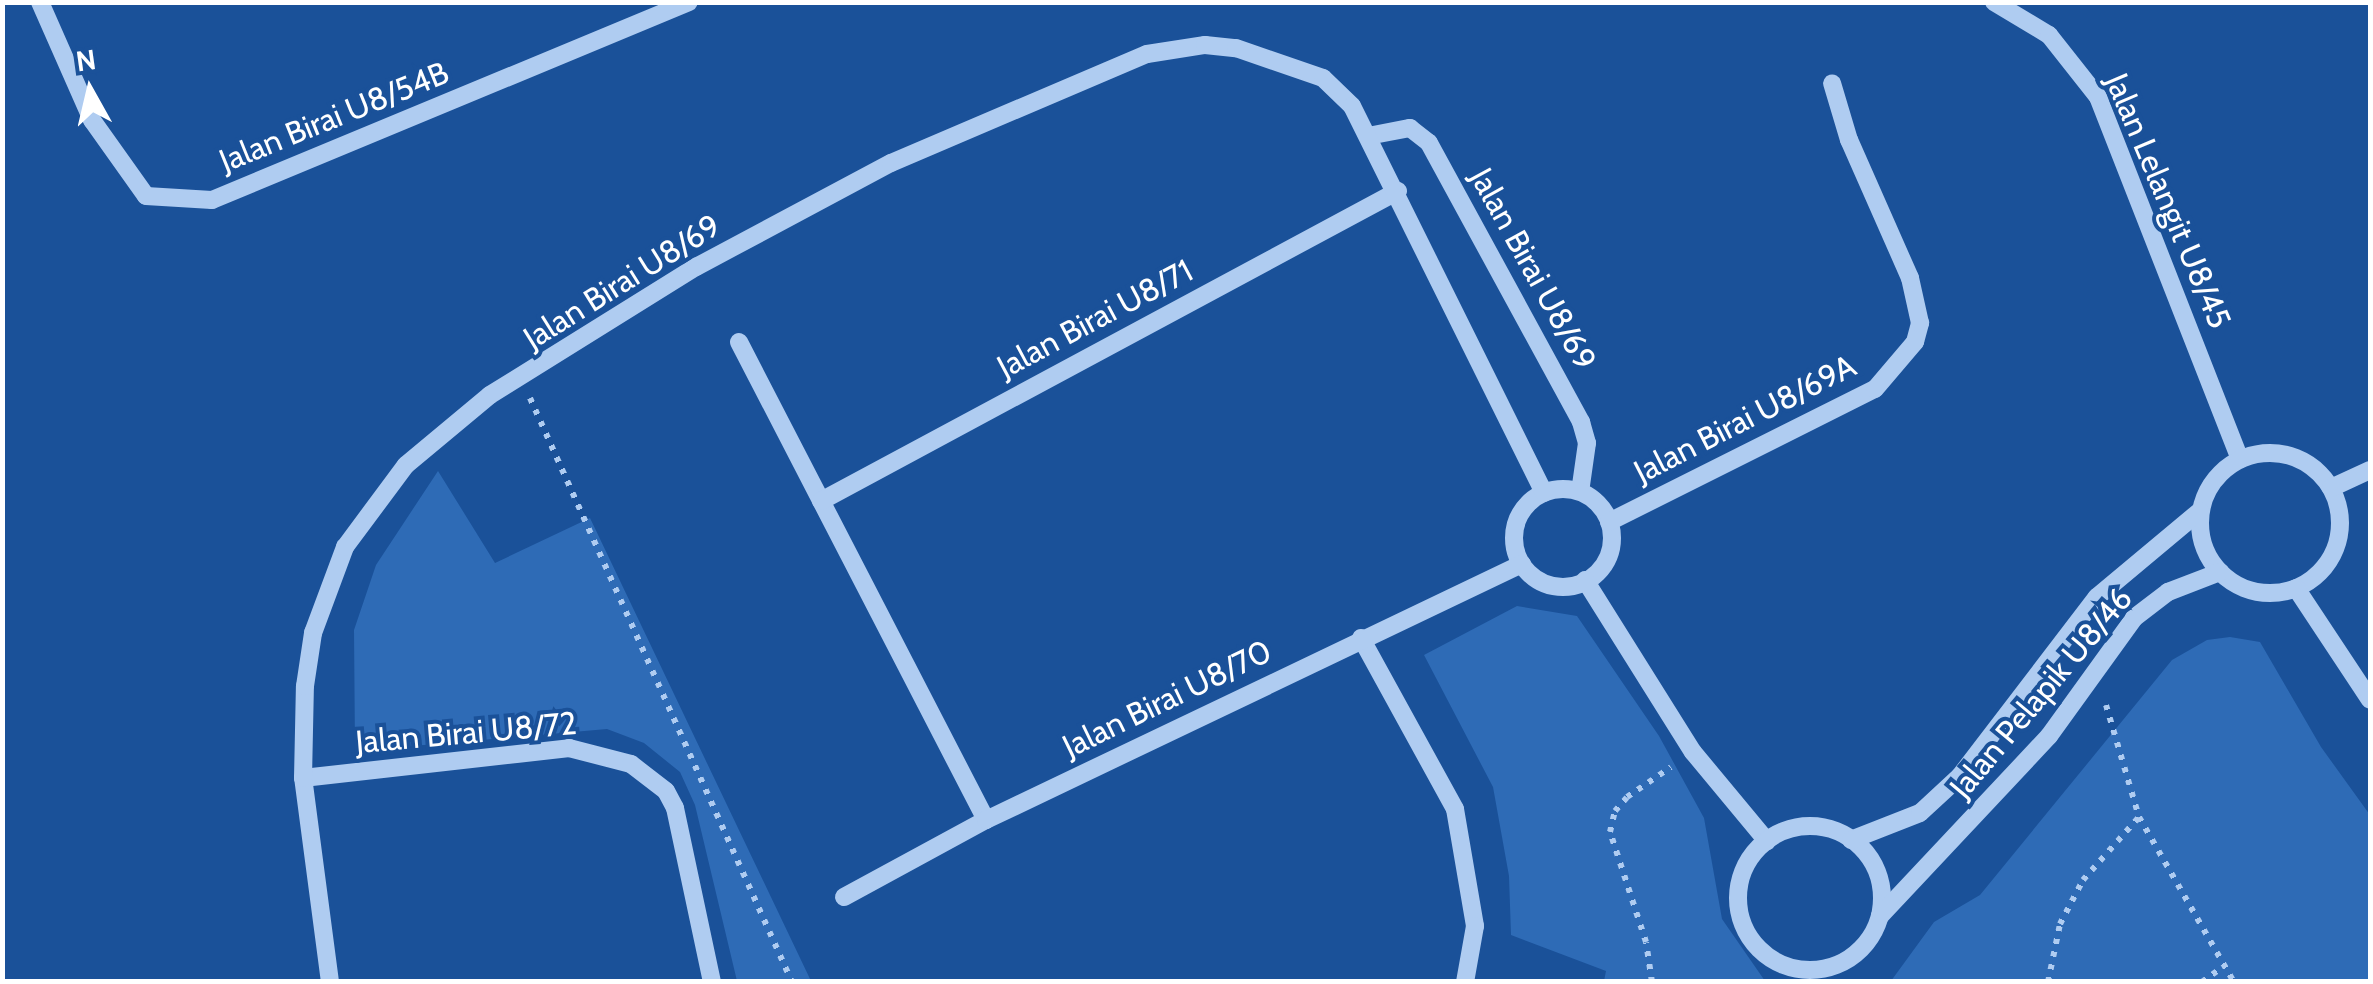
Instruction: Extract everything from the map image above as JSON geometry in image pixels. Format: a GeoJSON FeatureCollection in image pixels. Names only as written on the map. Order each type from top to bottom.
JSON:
{"type":"FeatureCollection","features":[{"type":"Feature","properties":{"kind":"street","name":"Jalan Birai U8/54B"},"geometry":{"type":"LineString","coordinates":[[40,2],[92,120],[146,196],[212,200],[689,2]]}},
{"type":"Feature","properties":{"kind":"street","name":"Jalan Lelangit U8/45"},"geometry":{"type":"LineString","coordinates":[[1994,2],[2049,35],[2098,96],[2240,458]]}},
{"type":"Feature","properties":{"kind":"street","name":"Jalan Birai U8/69"},"geometry":{"type":"LineString","coordinates":[[330,982],[303,778],[312,633],[344,547],[406,465],[490,395],[522,379],[696,267],[891,164],[1147,54],[1219,46],[1323,78],[1352,106],[1398,190],[1544,493]]}},
{"type":"Feature","properties":{"kind":"street","name":"Jalan Birai U8/69A"},"geometry":{"type":"LineString","coordinates":[[1609,522],[1875,389],[1916,342],[1920,324],[1910,278],[1849,140],[1832,83]]}},
{"type":"Feature","properties":{"kind":"street","name":"Jalan Birai U8/69"},"geometry":{"type":"LineString","coordinates":[[1368,136],[1410,128],[1430,143],[1582,422],[1587,442],[1580,492]]}},
{"type":"Feature","properties":{"kind":"street","name":"Jalan Birai U8/71"},"geometry":{"type":"LineString","coordinates":[[822,500],[1398,190]]}},
{"type":"Feature","properties":{"kind":"street"},"geometry":{"type":"LineString","coordinates":[[739,342],[986,820]]}},
{"type":"Feature","properties":{"kind":"street"},"geometry":{"type":"LineString","coordinates":[[2282,453],[2318,472],[2331,488],[2340,526],[2336,545],[2320,570],[2296,588],[2256,592],[2220,572],[2206,552],[2200,511],[2214,479],[2240,458],[2282,453]]}},
{"type":"Feature","properties":{"kind":"street"},"geometry":{"type":"LineString","coordinates":[[2331,488],[2370,470]]}},
{"type":"Feature","properties":{"kind":"street"},"geometry":{"type":"LineString","coordinates":[[1580,492],[1609,522],[1608,556],[1585,580],[1550,585],[1522,564],[1515,546],[1517,519],[1544,493],[1580,492]]}},
{"type":"Feature","properties":{"kind":"street","name":"Jalan Pelapik U8/46"},"geometry":{"type":"LineString","coordinates":[[1851,840],[1920,812],[1960,776],[2096,597],[2200,511]]}},
{"type":"Feature","properties":{"kind":"street","name":"Jalan Birai U8/70"},"geometry":{"type":"LineString","coordinates":[[844,897],[986,820],[1360,638],[1522,564]]}},
{"type":"Feature","properties":{"kind":"street","name":"Jalan Pelapik U8/46"},"geometry":{"type":"LineString","coordinates":[[1880,916],[2014,777],[2134,618],[2168,592],[2220,572]]}},
{"type":"Feature","properties":{"kind":"street"},"geometry":{"type":"LineString","coordinates":[[1585,580],[1693,752],[1767,841]]}},
{"type":"Feature","properties":{"kind":"street"},"geometry":{"type":"LineString","coordinates":[[2296,588],[2370,700]]}},
{"type":"Feature","properties":{"kind":"street"},"geometry":{"type":"LineString","coordinates":[[1360,638],[1455,809],[1475,926],[1465,982]]}},
{"type":"Feature","properties":{"kind":"street","name":"Jalan Birai U8/72"},"geometry":{"type":"LineString","coordinates":[[303,778],[569,748],[631,764],[666,792],[674,808],[712,982]]}},
{"type":"Feature","properties":{"kind":"street"},"geometry":{"type":"LineString","coordinates":[[1816,827],[1851,840],[1874,864],[1880,916],[1863,947],[1836,974],[1788,967],[1760,951],[1743,926],[1740,879],[1767,841],[1816,827]]}},
{"type":"Feature","properties":{"kind":"path"},"geometry":{"type":"LineString","coordinates":[[522,379],[792,982]]}},
{"type":"Feature","properties":{"kind":"path"},"geometry":{"type":"LineString","coordinates":[[2096,665],[2139,817],[2222,968],[2234,982]]}},
{"type":"Feature","properties":{"kind":"path"},"geometry":{"type":"LineString","coordinates":[[1652,982],[1646,942],[1610,832],[1614,811],[1626,797],[1693,752]]}},
{"type":"Feature","properties":{"kind":"path"},"geometry":{"type":"LineString","coordinates":[[2048,982],[2060,924],[2083,880],[2139,817]]}},
{"type":"Feature","properties":{"kind":"path"},"geometry":{"type":"LineString","coordinates":[[2202,982],[2222,968]]}},
{"type":"Feature","properties":{"kind":"shaded area"},"geometry":{"type":"Polygon","coordinates":[[[438,471],[495,563],[590,518],[811,981],[737,981],[695,805],[680,772],[644,743],[607,729],[355,751],[354,630],[376,565],[438,471]]]}},
{"type":"Feature","properties":{"kind":"shaded area"},"geometry":{"type":"Polygon","coordinates":[[[1517,606],[1577,616],[1659,736],[1704,818],[1722,919],[1765,981],[1604,981],[1606,971],[1511,935],[1509,876],[1493,787],[1424,655],[1517,606]]]}},
{"type":"Feature","properties":{"kind":"shaded area"},"geometry":{"type":"Polygon","coordinates":[[[2230,637],[2260,642],[2321,747],[2370,815],[2370,981],[1891,981],[1934,922],[1980,895],[2172,660],[2207,640],[2230,637]]]}}]}
